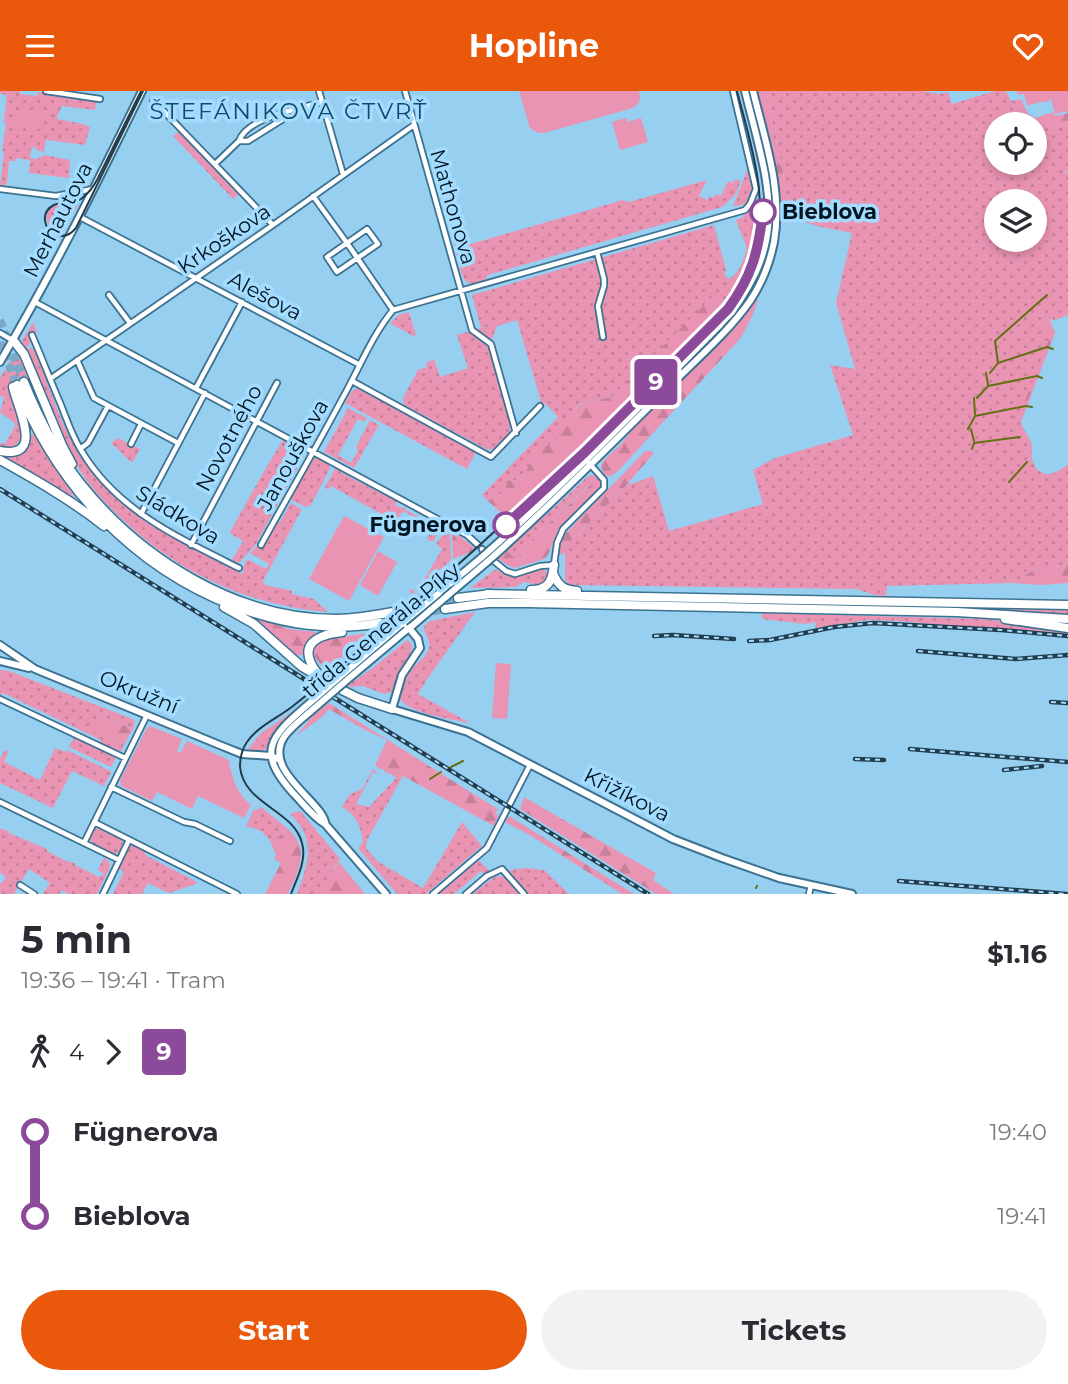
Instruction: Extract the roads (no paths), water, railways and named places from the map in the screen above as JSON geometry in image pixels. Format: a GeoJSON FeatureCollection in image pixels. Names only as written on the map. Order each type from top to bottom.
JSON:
{"type":"FeatureCollection","features":[{"type":"Feature","properties":{"kind":"highway"},"geometry":{"type":"LineString","coordinates":[[11,344],[24,354],[67,456],[93,499]]}},
{"type":"Feature","properties":{"kind":"highway"},"geometry":{"type":"LineString","coordinates":[[18,385],[70,469],[93,499],[136,540],[193,579],[243,601],[289,614],[324,619],[366,617],[399,611]]}},
{"type":"Feature","properties":{"kind":"highway"},"geometry":{"type":"LineString","coordinates":[[0,451],[19,449],[25,443],[26,430],[18,385]]}},
{"type":"Feature","properties":{"kind":"highway"},"geometry":{"type":"LineString","coordinates":[[18,385],[33,422],[65,474],[102,518],[134,548]]}},
{"type":"Feature","properties":{"kind":"highway"},"geometry":{"type":"LineString","coordinates":[[0,460],[71,501],[116,536],[201,594],[248,620],[301,666],[321,678],[309,661],[309,651],[314,640],[324,634],[383,623],[339,628],[286,622],[234,605],[186,583]]}},
{"type":"Feature","properties":{"kind":"highway"},"geometry":{"type":"LineString","coordinates":[[487,594],[543,589],[551,582],[553,569]]}},
{"type":"Feature","properties":{"kind":"highway"},"geometry":{"type":"LineString","coordinates":[[553,569],[558,584],[565,589],[618,596]]}},
{"type":"Feature","properties":{"kind":"highway"},"geometry":{"type":"LineString","coordinates":[[456,594],[1068,603]]}},
{"type":"Feature","properties":{"kind":"highway"},"geometry":{"type":"LineString","coordinates":[[444,609],[478,604],[518,603],[957,612],[1068,619]]}},
{"type":"Feature","properties":{"kind":"highway"},"geometry":{"type":"LineString","coordinates":[[957,612],[1068,628]]}},
{"type":"Feature","properties":{"kind":"highway"},"geometry":{"type":"LineString","coordinates":[[342,690],[392,709]]}},
{"type":"Feature","properties":{"kind":"main road","name":"Merhautova"},"geometry":{"type":"LineString","coordinates":[[0,362],[80,217],[142,91]]}},
{"type":"Feature","properties":{"kind":"main road","name":"třída Generála Píky"},"geometry":{"type":"LineString","coordinates":[[588,462],[719,326],[744,295],[759,269],[767,241],[769,201],[766,177],[745,91]]}},
{"type":"Feature","properties":{"kind":"main road","name":"třída Generála Píky"},"geometry":{"type":"LineString","coordinates":[[344,678],[396,629],[409,625],[439,593],[588,462],[724,331],[751,299],[766,271],[776,223],[776,193],[753,91]]}},
{"type":"Feature","properties":{"kind":"main road","name":"třída Generála Píky"},"geometry":{"type":"LineString","coordinates":[[251,755],[265,751],[280,730],[409,625],[456,594],[486,554]]}},
{"type":"Feature","properties":{"kind":"main road"},"geometry":{"type":"LineString","coordinates":[[392,709],[402,675],[420,648],[409,625]]}},
{"type":"Feature","properties":{"kind":"main road","name":"Okružní"},"geometry":{"type":"LineString","coordinates":[[0,645],[35,669],[234,751],[271,756],[280,760]]}},
{"type":"Feature","properties":{"kind":"main road"},"geometry":{"type":"LineString","coordinates":[[0,661],[35,669]]}},
{"type":"Feature","properties":{"kind":"main road","name":"třída Generála Píky"},"geometry":{"type":"LineString","coordinates":[[271,756],[280,749],[287,733],[308,709]]}},
{"type":"Feature","properties":{"kind":"main road","name":"Křižíkova"},"geometry":{"type":"LineString","coordinates":[[392,709],[468,732],[673,839],[779,878],[852,894]]}},
{"type":"Feature","properties":{"kind":"main road"},"geometry":{"type":"LineString","coordinates":[[272,744],[274,768]]}},
{"type":"Feature","properties":{"kind":"main road"},"geometry":{"type":"LineString","coordinates":[[280,749],[280,760],[290,778],[322,815],[326,825]]}},
{"type":"Feature","properties":{"kind":"main road"},"geometry":{"type":"LineString","coordinates":[[251,755],[274,768],[299,800],[326,825],[386,894]]}},
{"type":"Feature","properties":{"kind":"street"},"geometry":{"type":"LineString","coordinates":[[46,91],[100,99]]}},
{"type":"Feature","properties":{"kind":"street"},"geometry":{"type":"LineString","coordinates":[[319,91],[343,174]]}},
{"type":"Feature","properties":{"kind":"street","name":"Mathonova"},"geometry":{"type":"LineString","coordinates":[[405,91],[472,330],[491,344],[516,433]]}},
{"type":"Feature","properties":{"kind":"street"},"geometry":{"type":"LineString","coordinates":[[313,196],[393,310],[745,210],[757,189],[733,91]]}},
{"type":"Feature","properties":{"kind":"street"},"geometry":{"type":"LineString","coordinates":[[153,100],[273,225]]}},
{"type":"Feature","properties":{"kind":"street"},"geometry":{"type":"LineString","coordinates":[[215,164],[254,124],[277,113],[284,114],[322,103]]}},
{"type":"Feature","properties":{"kind":"street"},"geometry":{"type":"LineString","coordinates":[[239,141],[248,141],[282,119],[284,114]]}},
{"type":"Feature","properties":{"kind":"street","name":"Krkoškova"},"geometry":{"type":"LineString","coordinates":[[50,379],[414,124]]}},
{"type":"Feature","properties":{"kind":"street"},"geometry":{"type":"LineString","coordinates":[[0,189],[55,197],[94,189]]}},
{"type":"Feature","properties":{"kind":"street","name":"Alešova"},"geometry":{"type":"LineString","coordinates":[[80,217],[360,365]]}},
{"type":"Feature","properties":{"kind":"street"},"geometry":{"type":"LineString","coordinates":[[367,229],[378,244],[358,258],[337,272],[327,257],[367,229]]}},
{"type":"Feature","properties":{"kind":"street"},"geometry":{"type":"LineString","coordinates":[[597,251],[604,279],[598,306],[603,337]]}},
{"type":"Feature","properties":{"kind":"street"},"geometry":{"type":"LineString","coordinates":[[109,295],[130,323]]}},
{"type":"Feature","properties":{"kind":"street"},"geometry":{"type":"LineString","coordinates":[[35,302],[467,535],[506,571],[515,574],[540,566],[553,569],[557,543],[563,529],[604,488],[604,480],[588,462]]}},
{"type":"Feature","properties":{"kind":"street"},"geometry":{"type":"LineString","coordinates":[[196,388],[242,302]]}},
{"type":"Feature","properties":{"kind":"street","name":"Janouškova"},"geometry":{"type":"LineString","coordinates":[[261,545],[383,322],[393,310]]}},
{"type":"Feature","properties":{"kind":"street"},"geometry":{"type":"LineString","coordinates":[[0,333],[11,344]]}},
{"type":"Feature","properties":{"kind":"street","name":"Sládkova"},"geometry":{"type":"LineString","coordinates":[[32,335],[80,449],[96,473],[118,496],[141,514],[191,545],[239,568]]}},
{"type":"Feature","properties":{"kind":"street"},"geometry":{"type":"LineString","coordinates":[[0,342],[11,344]]}},
{"type":"Feature","properties":{"kind":"street"},"geometry":{"type":"LineString","coordinates":[[77,361],[94,398],[178,443]]}},
{"type":"Feature","properties":{"kind":"street"},"geometry":{"type":"LineString","coordinates":[[352,381],[491,457],[540,406]]}},
{"type":"Feature","properties":{"kind":"street","name":"Novotného"},"geometry":{"type":"LineString","coordinates":[[191,545],[276,383]]}},
{"type":"Feature","properties":{"kind":"street"},"geometry":{"type":"LineString","coordinates":[[141,514],[205,393]]}},
{"type":"Feature","properties":{"kind":"street"},"geometry":{"type":"LineString","coordinates":[[80,449],[88,443],[108,406]]}},
{"type":"Feature","properties":{"kind":"street"},"geometry":{"type":"LineString","coordinates":[[131,445],[141,424]]}},
{"type":"Feature","properties":{"kind":"street"},"geometry":{"type":"LineString","coordinates":[[0,699],[125,758]]}},
{"type":"Feature","properties":{"kind":"street"},"geometry":{"type":"LineString","coordinates":[[84,843],[147,714]]}},
{"type":"Feature","properties":{"kind":"street"},"geometry":{"type":"LineString","coordinates":[[433,894],[487,848],[530,765]]}},
{"type":"Feature","properties":{"kind":"street"},"geometry":{"type":"LineString","coordinates":[[111,787],[230,841]]}},
{"type":"Feature","properties":{"kind":"street"},"geometry":{"type":"LineString","coordinates":[[0,801],[119,860]]}},
{"type":"Feature","properties":{"kind":"street"},"geometry":{"type":"LineString","coordinates":[[94,822],[237,894]]}},
{"type":"Feature","properties":{"kind":"street"},"geometry":{"type":"LineString","coordinates":[[103,894],[129,840]]}},
{"type":"Feature","properties":{"kind":"street"},"geometry":{"type":"LineString","coordinates":[[466,894],[487,876],[502,869],[524,894]]}},
{"type":"Feature","properties":{"kind":"street"},"geometry":{"type":"LineString","coordinates":[[20,885],[34,894]]}},
{"type":"Feature","properties":{"kind":"street"},"geometry":{"type":"LineString","coordinates":[[809,894],[811,885]]}},
{"type":"Feature","properties":{"kind":"waterway"},"geometry":{"type":"LineString","coordinates":[[998,363],[995,341],[1047,295]]}},
{"type":"Feature","properties":{"kind":"waterway"},"geometry":{"type":"LineString","coordinates":[[990,373],[998,363],[1047,347],[1053,349]]}},
{"type":"Feature","properties":{"kind":"waterway"},"geometry":{"type":"LineString","coordinates":[[986,373],[988,385]]}},
{"type":"Feature","properties":{"kind":"waterway"},"geometry":{"type":"LineString","coordinates":[[977,398],[988,386],[1037,376],[1042,378]]}},
{"type":"Feature","properties":{"kind":"waterway"},"geometry":{"type":"LineString","coordinates":[[974,398],[975,414]]}},
{"type":"Feature","properties":{"kind":"waterway"},"geometry":{"type":"LineString","coordinates":[[968,429],[975,416],[1032,407]]}},
{"type":"Feature","properties":{"kind":"waterway"},"geometry":{"type":"LineString","coordinates":[[971,429],[974,441]]}},
{"type":"Feature","properties":{"kind":"waterway"},"geometry":{"type":"LineString","coordinates":[[972,449],[974,443],[1020,437]]}},
{"type":"Feature","properties":{"kind":"waterway"},"geometry":{"type":"LineString","coordinates":[[1009,482],[1027,462]]}},
{"type":"Feature","properties":{"kind":"waterway"},"geometry":{"type":"LineString","coordinates":[[451,767],[463,761]]}},
{"type":"Feature","properties":{"kind":"waterway"},"geometry":{"type":"LineString","coordinates":[[430,779],[441,772]]}},
{"type":"Feature","properties":{"kind":"tunnel"},"geometry":{"type":"LineString","coordinates":[[0,320],[24,382]]}},
{"type":"Feature","properties":{"kind":"tunnel"},"geometry":{"type":"LineString","coordinates":[[0,342],[17,385]]}},
{"type":"Feature","properties":{"kind":"tunnel"},"geometry":{"type":"LineString","coordinates":[[399,611],[458,598]]}},
{"type":"Feature","properties":{"kind":"tunnel"},"geometry":{"type":"LineString","coordinates":[[386,622],[445,609]]}},
{"type":"Feature","properties":{"kind":"tram line"},"geometry":{"type":"LineString","coordinates":[[141,91],[91,190],[78,201],[54,205],[47,212],[45,221],[52,233],[65,236],[76,228],[143,91]]}},
{"type":"Feature","properties":{"kind":"tram line"},"geometry":{"type":"LineString","coordinates":[[291,894],[302,862],[302,843],[290,823],[259,799],[243,780],[240,764],[245,745],[257,731],[301,700],[501,526],[689,347],[734,297],[752,262],[760,218],[757,176],[737,91]]}},
{"type":"Feature","properties":{"kind":"tram line","name":"9"},"geometry":{"type":"LineString","coordinates":[[506,525],[585,452],[728,309],[746,282],[755,262],[763,212]]}},
{"type":"Feature","properties":{"kind":"railway"},"geometry":{"type":"LineString","coordinates":[[0,489],[312,684]]}},
{"type":"Feature","properties":{"kind":"railway"},"geometry":{"type":"LineString","coordinates":[[749,641],[873,623],[1068,636]]}},
{"type":"Feature","properties":{"kind":"railway"},"geometry":{"type":"LineString","coordinates":[[654,636],[734,639]]}},
{"type":"Feature","properties":{"kind":"railway"},"geometry":{"type":"LineString","coordinates":[[918,651],[1016,659],[1068,655]]}},
{"type":"Feature","properties":{"kind":"railway"},"geometry":{"type":"LineString","coordinates":[[333,697],[648,894]]}},
{"type":"Feature","properties":{"kind":"railway"},"geometry":{"type":"LineString","coordinates":[[1051,702],[1068,703]]}},
{"type":"Feature","properties":{"kind":"railway"},"geometry":{"type":"LineString","coordinates":[[910,749],[1068,762]]}},
{"type":"Feature","properties":{"kind":"railway"},"geometry":{"type":"LineString","coordinates":[[855,759],[884,760]]}},
{"type":"Feature","properties":{"kind":"railway"},"geometry":{"type":"LineString","coordinates":[[1004,770],[1042,766]]}},
{"type":"Feature","properties":{"kind":"railway"},"geometry":{"type":"LineString","coordinates":[[899,881],[1066,894]]}},
{"type":"Feature","properties":{"kind":"place","name":"Bieblova"},"geometry":{"type":"Point","coordinates":[763,212]}},
{"type":"Feature","properties":{"kind":"place","name":"Fügnerova"},"geometry":{"type":"Point","coordinates":[506,525]}},
{"type":"Feature","properties":{"kind":"district","name":"ŠTEFÁNIKOVA ČTVRŤ"},"geometry":{"type":"Point","coordinates":[289,111]}}]}
